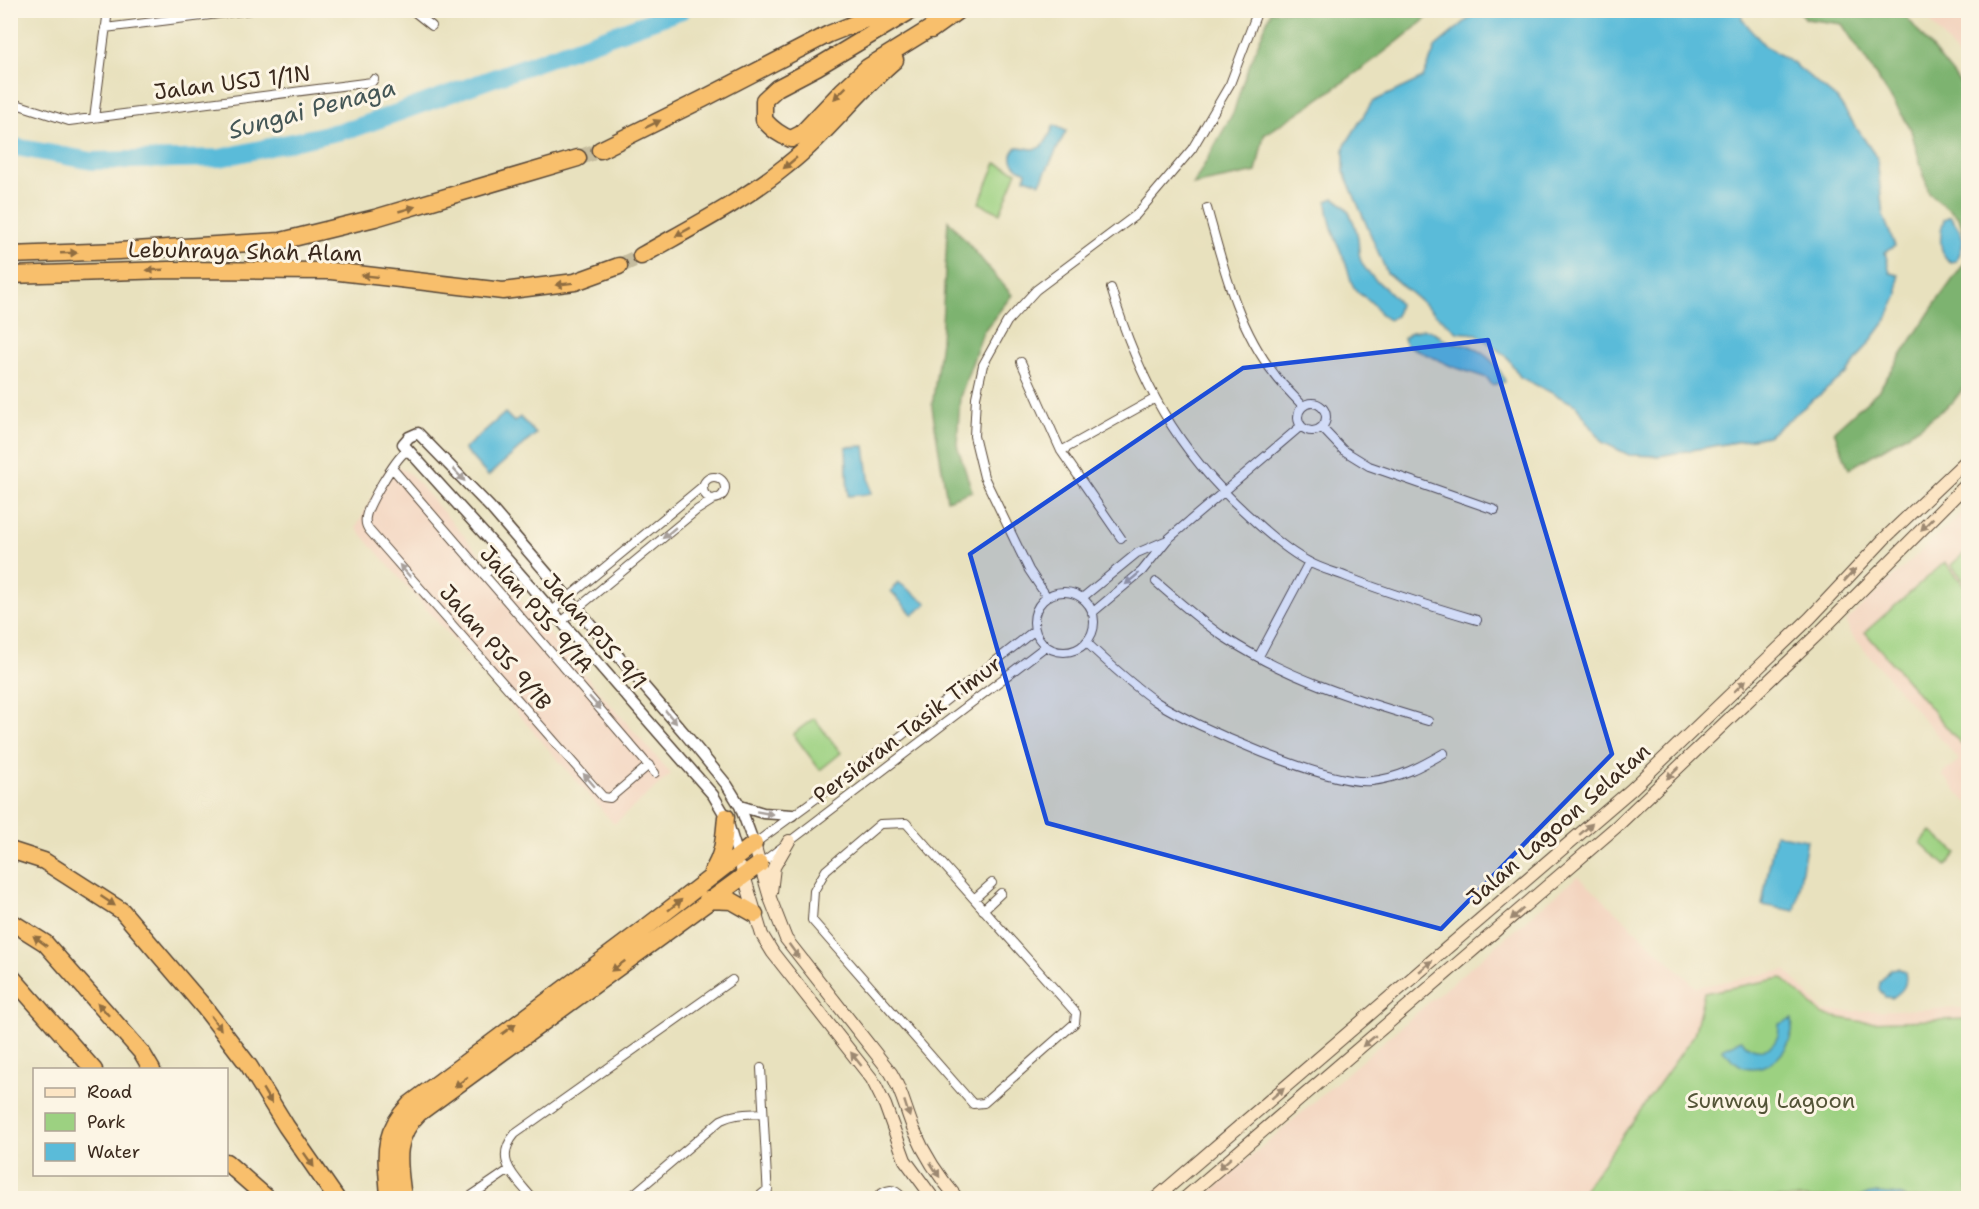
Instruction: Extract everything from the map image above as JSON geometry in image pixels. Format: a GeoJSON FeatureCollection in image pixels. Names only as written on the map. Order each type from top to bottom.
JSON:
{"type":"FeatureCollection","features":[{"type":"Feature","properties":{"kind":"highway"},"geometry":{"type":"LineString","coordinates":[[829,34],[866,10]]}},
{"type":"Feature","properties":{"kind":"highway"},"geometry":{"type":"LineString","coordinates":[[600,150],[829,34],[889,10]]}},
{"type":"Feature","properties":{"kind":"highway"},"geometry":{"type":"LineString","coordinates":[[912,10],[817,67],[777,88],[764,100],[764,120],[771,129],[791,139],[801,134],[868,67],[959,10]]}},
{"type":"Feature","properties":{"kind":"highway"},"geometry":{"type":"LineString","coordinates":[[641,256],[725,208],[786,167],[811,145],[878,74],[939,23]]}},
{"type":"Feature","properties":{"kind":"highway","name":"Lebuhraya Shah Alam"},"geometry":{"type":"LineString","coordinates":[[10,255],[282,241],[375,218],[578,158]]}},
{"type":"Feature","properties":{"kind":"highway","name":"Lebuhraya Shah Alam"},"geometry":{"type":"LineString","coordinates":[[10,275],[168,270],[331,271],[503,291],[575,282],[619,266]]}},
{"type":"Feature","properties":{"kind":"highway"},"geometry":{"type":"LineString","coordinates":[[708,878],[719,862],[723,848],[726,817]]}},
{"type":"Feature","properties":{"kind":"highway"},"geometry":{"type":"LineString","coordinates":[[389,1198],[387,1144],[394,1122],[405,1108],[754,844]]}},
{"type":"Feature","properties":{"kind":"highway"},"geometry":{"type":"LineString","coordinates":[[13,849],[44,861],[122,911],[204,1007],[249,1066],[286,1126],[336,1198]]}},
{"type":"Feature","properties":{"kind":"highway"},"geometry":{"type":"LineString","coordinates":[[403,1198],[398,1161],[399,1149],[401,1138],[411,1120],[759,864]]}},
{"type":"Feature","properties":{"kind":"highway"},"geometry":{"type":"LineString","coordinates":[[708,900],[732,901],[755,914]]}},
{"type":"Feature","properties":{"kind":"highway"},"geometry":{"type":"LineString","coordinates":[[10,921],[45,944],[142,1053],[151,1068]]}},
{"type":"Feature","properties":{"kind":"highway"},"geometry":{"type":"LineString","coordinates":[[10,975],[92,1068]]}},
{"type":"Feature","properties":{"kind":"highway"},"geometry":{"type":"LineString","coordinates":[[228,1164],[267,1198]]}},
{"type":"Feature","properties":{"kind":"main road","name":"Jalan Lagoon Selatan"},"geometry":{"type":"LineString","coordinates":[[1156,1198],[1624,796],[1810,618],[1885,538],[1968,459]]}},
{"type":"Feature","properties":{"kind":"main road","name":"Jalan Lagoon Selatan"},"geometry":{"type":"LineString","coordinates":[[1185,1198],[1616,827],[1822,630],[1968,483]]}},
{"type":"Feature","properties":{"kind":"main road"},"geometry":{"type":"LineString","coordinates":[[1952,497],[1968,499]]}},
{"type":"Feature","properties":{"kind":"main road"},"geometry":{"type":"LineString","coordinates":[[1810,618],[1822,630]]}},
{"type":"Feature","properties":{"kind":"main road"},"geometry":{"type":"LineString","coordinates":[[771,898],[774,867],[789,841]]}},
{"type":"Feature","properties":{"kind":"main road"},"geometry":{"type":"LineString","coordinates":[[754,844],[780,925],[794,951],[891,1073],[927,1157],[938,1176],[957,1198]]}},
{"type":"Feature","properties":{"kind":"main road"},"geometry":{"type":"LineString","coordinates":[[738,856],[762,935],[773,953],[872,1079],[885,1105],[905,1160],[933,1198]]}},
{"type":"Feature","properties":{"kind":"street"},"geometry":{"type":"LineString","coordinates":[[10,28],[14,10]]}},
{"type":"Feature","properties":{"kind":"street"},"geometry":{"type":"LineString","coordinates":[[94,118],[108,10]]}},
{"type":"Feature","properties":{"kind":"street"},"geometry":{"type":"LineString","coordinates":[[105,28],[251,10]]}},
{"type":"Feature","properties":{"kind":"street"},"geometry":{"type":"LineString","coordinates":[[412,10],[432,26]]}},
{"type":"Feature","properties":{"kind":"street"},"geometry":{"type":"LineString","coordinates":[[1047,597],[1029,570],[984,477],[974,436],[976,397],[982,365],[1007,322],[1036,290],[1136,214],[1192,149],[1230,84],[1258,10]]}},
{"type":"Feature","properties":{"kind":"street","name":"Jalan USJ 1/1N"},"geometry":{"type":"LineString","coordinates":[[10,102],[69,121],[372,82],[375,79]]}},
{"type":"Feature","properties":{"kind":"street"},"geometry":{"type":"LineString","coordinates":[[1208,208],[1228,282],[1250,336],[1274,375],[1303,406]]}},
{"type":"Feature","properties":{"kind":"street"},"geometry":{"type":"LineString","coordinates":[[1111,288],[1122,326],[1154,399],[1190,455],[1223,492],[1265,531],[1309,562],[1393,595],[1477,620]]}},
{"type":"Feature","properties":{"kind":"street"},"geometry":{"type":"LineString","coordinates":[[1021,362],[1061,451],[1121,538]]}},
{"type":"Feature","properties":{"kind":"street"},"geometry":{"type":"LineString","coordinates":[[1061,451],[1154,399]]}},
{"type":"Feature","properties":{"kind":"street"},"geometry":{"type":"LineString","coordinates":[[1313,403],[1322,407],[1326,417],[1322,428],[1309,431],[1301,426],[1298,416],[1303,406],[1313,403]]}},
{"type":"Feature","properties":{"kind":"street"},"geometry":{"type":"LineString","coordinates":[[1092,613],[1142,571],[1167,540],[1301,426]]}},
{"type":"Feature","properties":{"kind":"street"},"geometry":{"type":"LineString","coordinates":[[1322,428],[1343,450],[1369,466],[1495,510]]}},
{"type":"Feature","properties":{"kind":"street","name":"Jalan PJS 9/1"},"geometry":{"type":"LineString","coordinates":[[738,856],[726,817],[712,795],[505,557],[403,444],[409,437],[418,433],[490,507],[686,735],[727,784],[740,806],[754,844]]}},
{"type":"Feature","properties":{"kind":"street"},"geometry":{"type":"LineString","coordinates":[[392,468],[405,452],[411,453]]}},
{"type":"Feature","properties":{"kind":"street","name":"Jalan PJS 9/1A"},"geometry":{"type":"LineString","coordinates":[[392,468],[655,773]]}},
{"type":"Feature","properties":{"kind":"street","name":"Jalan PJS 9/1B"},"geometry":{"type":"LineString","coordinates":[[392,468],[366,516],[366,525],[377,540],[603,797],[610,798],[648,765]]}},
{"type":"Feature","properties":{"kind":"street"},"geometry":{"type":"LineString","coordinates":[[552,612],[704,485],[707,479],[714,477],[723,481],[725,491],[722,496],[697,510],[561,622]]}},
{"type":"Feature","properties":{"kind":"street"},"geometry":{"type":"LineString","coordinates":[[704,485],[706,495],[716,498]]}},
{"type":"Feature","properties":{"kind":"street"},"geometry":{"type":"LineString","coordinates":[[1082,598],[1137,553],[1167,540]]}},
{"type":"Feature","properties":{"kind":"street"},"geometry":{"type":"LineString","coordinates":[[484,575],[505,557]]}},
{"type":"Feature","properties":{"kind":"street"},"geometry":{"type":"LineString","coordinates":[[1259,656],[1309,562]]}},
{"type":"Feature","properties":{"kind":"street"},"geometry":{"type":"LineString","coordinates":[[1156,582],[1225,638],[1291,674],[1348,697],[1428,721]]}},
{"type":"Feature","properties":{"kind":"street"},"geometry":{"type":"LineString","coordinates":[[1065,592],[1082,598],[1092,613],[1093,628],[1086,642],[1079,647],[1062,651],[1046,646],[1035,630],[1035,615],[1047,597],[1065,592]]}},
{"type":"Feature","properties":{"kind":"street","name":"Persiaran Tasik Timur"},"geometry":{"type":"LineString","coordinates":[[754,844],[897,739],[1035,630]]}},
{"type":"Feature","properties":{"kind":"street"},"geometry":{"type":"LineString","coordinates":[[1086,642],[1124,678],[1191,722],[1295,765],[1356,781],[1371,781],[1413,771],[1444,753]]}},
{"type":"Feature","properties":{"kind":"street","name":"Persiaran Tasik Timur"},"geometry":{"type":"LineString","coordinates":[[759,864],[1046,646]]}},
{"type":"Feature","properties":{"kind":"street"},"geometry":{"type":"LineString","coordinates":[[740,806],[763,813],[792,815]]}},
{"type":"Feature","properties":{"kind":"street"},"geometry":{"type":"LineString","coordinates":[[906,823],[983,910],[1076,1013],[1075,1023],[984,1103],[973,1104],[812,920],[814,891],[826,870],[880,824],[906,823]]}},
{"type":"Feature","properties":{"kind":"street"},"geometry":{"type":"LineString","coordinates":[[974,899],[992,883]]}},
{"type":"Feature","properties":{"kind":"street"},"geometry":{"type":"LineString","coordinates":[[983,910],[1001,893]]}},
{"type":"Feature","properties":{"kind":"street"},"geometry":{"type":"LineString","coordinates":[[532,1198],[509,1170],[505,1159],[505,1150],[515,1134],[732,980]]}},
{"type":"Feature","properties":{"kind":"street"},"geometry":{"type":"LineString","coordinates":[[757,1198],[768,1194],[760,1068]]}},
{"type":"Feature","properties":{"kind":"street"},"geometry":{"type":"LineString","coordinates":[[629,1198],[721,1120],[732,1115],[763,1113]]}},
{"type":"Feature","properties":{"kind":"street"},"geometry":{"type":"LineString","coordinates":[[468,1198],[509,1170]]}},
{"type":"Feature","properties":{"kind":"street"},"geometry":{"type":"LineString","coordinates":[[874,1198],[884,1190],[890,1189],[895,1190],[903,1198]]}},
{"type":"Feature","properties":{"kind":"highlighted area"},"geometry":{"type":"Polygon","coordinates":[[[1488,340],[1612,754],[1441,929],[1047,823],[970,554],[1243,368],[1488,340]]]}},
{"type":"Feature","properties":{"kind":"shaded area"},"geometry":{"type":"Polygon","coordinates":[[[1922,11],[1968,11],[1968,69],[1922,11]]]}},
{"type":"Feature","properties":{"kind":"shaded area"},"geometry":{"type":"Polygon","coordinates":[[[391,461],[411,475],[671,774],[614,824],[356,528],[391,461]]]}},
{"type":"Feature","properties":{"kind":"shaded area"},"geometry":{"type":"Polygon","coordinates":[[[1965,510],[1968,514],[1968,804],[1942,775],[1959,760],[1849,632],[1847,620],[1965,510]]]}},
{"type":"Feature","properties":{"kind":"shaded area"},"geometry":{"type":"Polygon","coordinates":[[[1578,876],[1696,987],[1786,970],[1824,1012],[1968,1008],[1968,1198],[1203,1198],[1578,876]]]}},
{"type":"Feature","properties":{"kind":"green space"},"geometry":{"type":"Polygon","coordinates":[[[1271,11],[1435,11],[1352,76],[1264,135],[1256,172],[1193,185],[1234,111],[1242,84],[1271,11]]]}},
{"type":"Feature","properties":{"kind":"green space"},"geometry":{"type":"Polygon","coordinates":[[[1799,11],[1902,11],[1968,93],[1968,245],[1959,218],[1929,193],[1910,127],[1842,24],[1806,19],[1799,11]]]}},
{"type":"Feature","properties":{"kind":"green space"},"geometry":{"type":"Polygon","coordinates":[[[996,163],[1017,172],[1000,213],[979,203],[996,163]]]}},
{"type":"Feature","properties":{"kind":"green space"},"geometry":{"type":"Polygon","coordinates":[[[948,220],[1012,295],[983,332],[960,397],[957,445],[972,491],[947,500],[932,407],[941,341],[948,220]]]}},
{"type":"Feature","properties":{"kind":"green space"},"geometry":{"type":"Polygon","coordinates":[[[1968,258],[1968,382],[1953,402],[1919,427],[1849,469],[1834,431],[1878,391],[1968,258]]]}},
{"type":"Feature","properties":{"kind":"green space"},"geometry":{"type":"Polygon","coordinates":[[[1968,550],[1968,585],[1951,565],[1968,550]]]}},
{"type":"Feature","properties":{"kind":"green space"},"geometry":{"type":"Polygon","coordinates":[[[1945,562],[1968,590],[1968,752],[1865,632],[1945,562]]]}},
{"type":"Feature","properties":{"kind":"green space"},"geometry":{"type":"Polygon","coordinates":[[[814,718],[841,753],[820,770],[793,734],[814,718]]]}},
{"type":"Feature","properties":{"kind":"green space"},"geometry":{"type":"Polygon","coordinates":[[[1931,831],[1957,853],[1946,866],[1921,843],[1931,831]]]}},
{"type":"Feature","properties":{"kind":"green space","name":"Sunway Lagoon"},"geometry":{"type":"Polygon","coordinates":[[[1782,978],[1823,1015],[1864,1022],[1968,1019],[1968,1198],[1578,1198],[1694,1035],[1704,993],[1782,978]]]}},
{"type":"Feature","properties":{"kind":"water"},"geometry":{"type":"Polygon","coordinates":[[[1478,11],[1741,11],[1742,19],[1765,46],[1794,64],[1837,99],[1877,158],[1883,215],[1895,246],[1885,252],[1890,273],[1898,275],[1898,295],[1887,319],[1847,373],[1768,436],[1660,456],[1629,455],[1602,442],[1576,405],[1520,377],[1507,357],[1477,334],[1457,332],[1387,273],[1344,172],[1344,147],[1372,102],[1423,78],[1436,46],[1478,11]]]}},
{"type":"Feature","properties":{"kind":"water"},"geometry":{"type":"Polygon","coordinates":[[[1054,125],[1066,131],[1040,183],[1025,178],[1026,172],[1013,162],[1014,151],[1017,147],[1033,149],[1041,147],[1054,125]]]}},
{"type":"Feature","properties":{"kind":"water"},"geometry":{"type":"Polygon","coordinates":[[[1334,198],[1343,205],[1353,221],[1360,258],[1365,268],[1399,304],[1396,316],[1389,320],[1357,292],[1352,284],[1329,217],[1327,201],[1334,198]]]}},
{"type":"Feature","properties":{"kind":"water"},"geometry":{"type":"Polygon","coordinates":[[[1950,216],[1961,232],[1963,242],[1956,261],[1951,262],[1943,254],[1941,242],[1944,219],[1950,216]]]}},
{"type":"Feature","properties":{"kind":"water"},"geometry":{"type":"Polygon","coordinates":[[[1423,329],[1432,331],[1448,342],[1470,346],[1481,352],[1496,366],[1505,382],[1492,385],[1487,378],[1451,366],[1406,345],[1404,338],[1411,332],[1423,329]]]}},
{"type":"Feature","properties":{"kind":"water"},"geometry":{"type":"Polygon","coordinates":[[[505,413],[514,422],[520,417],[536,434],[488,476],[464,449],[505,413]]]}},
{"type":"Feature","properties":{"kind":"water"},"geometry":{"type":"Polygon","coordinates":[[[865,446],[871,494],[848,496],[846,447],[865,446]]]}},
{"type":"Feature","properties":{"kind":"water"},"geometry":{"type":"Polygon","coordinates":[[[898,582],[927,603],[913,615],[891,591],[898,582]]]}},
{"type":"Feature","properties":{"kind":"water"},"geometry":{"type":"Polygon","coordinates":[[[1775,834],[1807,840],[1795,911],[1762,905],[1775,834]]]}},
{"type":"Feature","properties":{"kind":"water"},"geometry":{"type":"Polygon","coordinates":[[[1898,968],[1905,972],[1904,987],[1892,998],[1885,997],[1879,989],[1880,982],[1891,969],[1898,968]]]}},
{"type":"Feature","properties":{"kind":"water"},"geometry":{"type":"Polygon","coordinates":[[[1792,1019],[1792,1029],[1786,1047],[1780,1055],[1764,1066],[1755,1068],[1741,1066],[1722,1049],[1741,1040],[1755,1049],[1770,1047],[1778,1036],[1779,1024],[1792,1019]]]}},
{"type":"Feature","properties":{"kind":"water"},"geometry":{"type":"Polygon","coordinates":[[[1877,1193],[1900,1195],[1907,1198],[1850,1198],[1877,1193]]]}},
{"type":"Feature","properties":{"kind":"waterway","name":"Sungai Penaga"},"geometry":{"type":"LineString","coordinates":[[10,146],[92,161],[220,158],[355,128],[682,10]]}},
{"type":"Feature","properties":{"kind":"tunnel"},"geometry":{"type":"LineString","coordinates":[[578,158],[600,150]]}},
{"type":"Feature","properties":{"kind":"tunnel"},"geometry":{"type":"LineString","coordinates":[[619,266],[641,256]]}}]}
